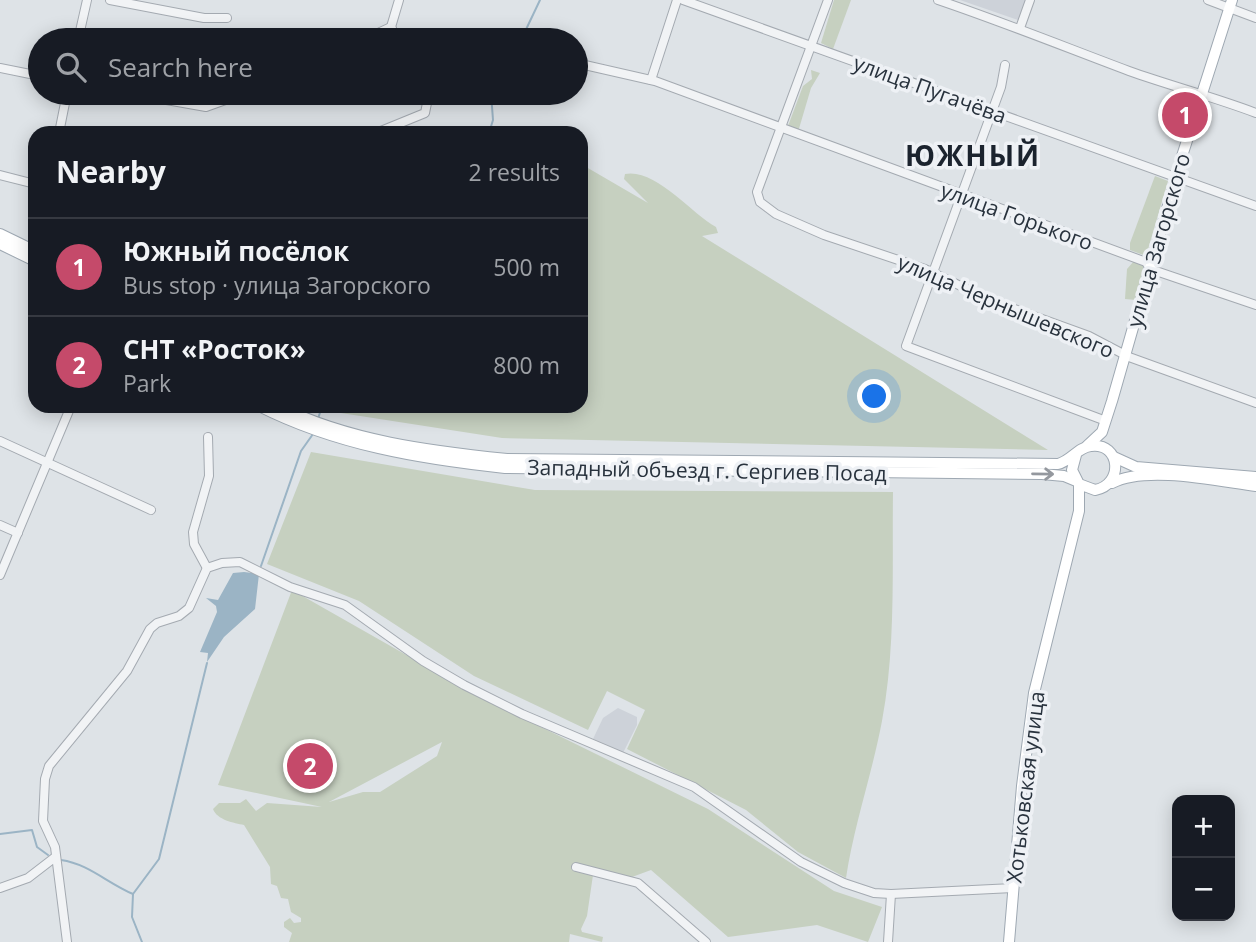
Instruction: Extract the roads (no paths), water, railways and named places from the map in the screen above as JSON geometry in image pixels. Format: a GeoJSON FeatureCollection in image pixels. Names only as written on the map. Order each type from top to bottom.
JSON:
{"type":"FeatureCollection","features":[{"type":"Feature","properties":{"kind":"main road","name":"улица Загорского"},"geometry":{"type":"LineString","coordinates":[[1112,401],[1175,179],[1231,4]]}},
{"type":"Feature","properties":{"kind":"main road"},"geometry":{"type":"LineString","coordinates":[[0,234],[28,248]]}},
{"type":"Feature","properties":{"kind":"main road"},"geometry":{"type":"LineString","coordinates":[[0,244],[28,258]]}},
{"type":"Feature","properties":{"kind":"main road"},"geometry":{"type":"LineString","coordinates":[[1068,551],[1080,508],[1077,483],[1072,470],[1076,455],[1100,436],[1112,401]]}},
{"type":"Feature","properties":{"kind":"main road"},"geometry":{"type":"LineString","coordinates":[[1110,484],[1116,471],[1107,437],[1112,401]]}},
{"type":"Feature","properties":{"kind":"main road"},"geometry":{"type":"LineString","coordinates":[[278,413],[342,435]]}},
{"type":"Feature","properties":{"kind":"main road"},"geometry":{"type":"LineString","coordinates":[[288,413],[298,420]]}},
{"type":"Feature","properties":{"kind":"main road","name":"Западный объезд г. Сергиев Посад"},"geometry":{"type":"LineString","coordinates":[[342,435],[507,459],[1058,464],[1076,455]]}},
{"type":"Feature","properties":{"kind":"main road","name":"Западный объезд г. Сергиев Посад"},"geometry":{"type":"LineString","coordinates":[[342,435],[435,460],[505,468],[1042,474],[1064,476],[1077,483]]}},
{"type":"Feature","properties":{"kind":"main road"},"geometry":{"type":"LineString","coordinates":[[1087,447],[1097,446],[1136,467],[1256,477]]}},
{"type":"Feature","properties":{"kind":"main road"},"geometry":{"type":"LineString","coordinates":[[1068,551],[1084,509],[1095,491],[1123,478],[1148,476],[1256,486]]}},
{"type":"Feature","properties":{"kind":"main road"},"geometry":{"type":"LineString","coordinates":[[1077,483],[1095,491]]}},
{"type":"Feature","properties":{"kind":"main road","name":"Хотьковская улица"},"geometry":{"type":"LineString","coordinates":[[1009,942],[1021,786],[1034,693],[1068,551]]}},
{"type":"Feature","properties":{"kind":"street"},"geometry":{"type":"LineString","coordinates":[[81,28],[87,0]]}},
{"type":"Feature","properties":{"kind":"street"},"geometry":{"type":"LineString","coordinates":[[110,0],[204,18],[227,19]]}},
{"type":"Feature","properties":{"kind":"street"},"geometry":{"type":"LineString","coordinates":[[391,27],[399,0]]}},
{"type":"Feature","properties":{"kind":"street"},"geometry":{"type":"LineString","coordinates":[[652,80],[677,0]]}},
{"type":"Feature","properties":{"kind":"street","name":"улица Пугачёва"},"geometry":{"type":"LineString","coordinates":[[683,0],[1256,206]]}},
{"type":"Feature","properties":{"kind":"street"},"geometry":{"type":"LineString","coordinates":[[782,130],[828,0]]}},
{"type":"Feature","properties":{"kind":"street"},"geometry":{"type":"LineString","coordinates":[[938,0],[1020,28],[1131,72],[1202,92],[1256,113]]}},
{"type":"Feature","properties":{"kind":"street"},"geometry":{"type":"LineString","coordinates":[[1020,28],[1030,0]]}},
{"type":"Feature","properties":{"kind":"street"},"geometry":{"type":"LineString","coordinates":[[1208,0],[1231,4],[1256,18]]}},
{"type":"Feature","properties":{"kind":"street"},"geometry":{"type":"LineString","coordinates":[[1005,65],[993,112],[906,346],[1105,421]]}},
{"type":"Feature","properties":{"kind":"street","name":"улица Горького"},"geometry":{"type":"LineString","coordinates":[[588,66],[652,80],[1146,262],[1150,269],[1256,305]]}},
{"type":"Feature","properties":{"kind":"street"},"geometry":{"type":"LineString","coordinates":[[0,68],[28,74]]}},
{"type":"Feature","properties":{"kind":"street"},"geometry":{"type":"LineString","coordinates":[[60,126],[65,105]]}},
{"type":"Feature","properties":{"kind":"street"},"geometry":{"type":"LineString","coordinates":[[192,105],[209,105]]}},
{"type":"Feature","properties":{"kind":"street"},"geometry":{"type":"LineString","coordinates":[[393,126],[425,113],[427,105]]}},
{"type":"Feature","properties":{"kind":"street","name":"улица Чернышевского"},"geometry":{"type":"LineString","coordinates":[[782,130],[757,192],[760,202],[776,214],[824,235],[933,272],[990,300],[1089,336],[1126,355],[1256,403]]}},
{"type":"Feature","properties":{"kind":"street"},"geometry":{"type":"LineString","coordinates":[[0,175],[28,182]]}},
{"type":"Feature","properties":{"kind":"street"},"geometry":{"type":"LineString","coordinates":[[0,575],[68,413]]}},
{"type":"Feature","properties":{"kind":"street"},"geometry":{"type":"LineString","coordinates":[[207,568],[194,544],[193,532],[209,476],[208,437]]}},
{"type":"Feature","properties":{"kind":"street"},"geometry":{"type":"LineString","coordinates":[[0,441],[151,510]]}},
{"type":"Feature","properties":{"kind":"street"},"geometry":{"type":"LineString","coordinates":[[0,525],[18,533]]}},
{"type":"Feature","properties":{"kind":"street"},"geometry":{"type":"LineString","coordinates":[[67,942],[52,837],[43,821],[42,813],[49,766],[127,671],[150,629],[157,623],[179,616],[188,608],[207,568],[222,563],[240,562],[260,569],[290,587],[345,605],[423,661],[464,685],[522,714],[694,787],[801,862],[844,883],[891,894],[1013,888]]}},
{"type":"Feature","properties":{"kind":"street"},"geometry":{"type":"LineString","coordinates":[[0,888],[28,878],[54,858]]}},
{"type":"Feature","properties":{"kind":"street"},"geometry":{"type":"LineString","coordinates":[[576,867],[638,883],[706,942]]}},
{"type":"Feature","properties":{"kind":"street"},"geometry":{"type":"LineString","coordinates":[[888,941],[891,894]]}},
{"type":"Feature","properties":{"kind":"water"},"geometry":{"type":"Polygon","coordinates":[[[233,573],[259,574],[255,609],[224,637],[207,662],[208,653],[200,652],[217,612],[216,606],[206,598],[218,600],[233,573]]]}},
{"type":"Feature","properties":{"kind":"waterway"},"geometry":{"type":"LineString","coordinates":[[527,28],[540,0]]}},
{"type":"Feature","properties":{"kind":"waterway"},"geometry":{"type":"LineString","coordinates":[[491,126],[492,105]]}},
{"type":"Feature","properties":{"kind":"waterway"},"geometry":{"type":"LineString","coordinates":[[318,419],[320,413]]}},
{"type":"Feature","properties":{"kind":"waterway"},"geometry":{"type":"LineString","coordinates":[[261,566],[301,451],[313,434]]}},
{"type":"Feature","properties":{"kind":"waterway"},"geometry":{"type":"LineString","coordinates":[[142,942],[132,917],[133,894],[159,859],[207,663]]}},
{"type":"Feature","properties":{"kind":"waterway"},"geometry":{"type":"LineString","coordinates":[[0,834],[32,830],[37,847],[48,855]]}},
{"type":"Feature","properties":{"kind":"waterway"},"geometry":{"type":"LineString","coordinates":[[61,860],[89,870],[133,894]]}},
{"type":"Feature","properties":{"kind":"place","name":"Южный посёлок"},"geometry":{"type":"Point","coordinates":[1185,115]}},
{"type":"Feature","properties":{"kind":"place","name":"СНТ «Росток»"},"geometry":{"type":"Point","coordinates":[310,766]}},
{"type":"Feature","properties":{"kind":"district","name":"ЮЖНЫЙ"},"geometry":{"type":"Point","coordinates":[973,155]}}]}
